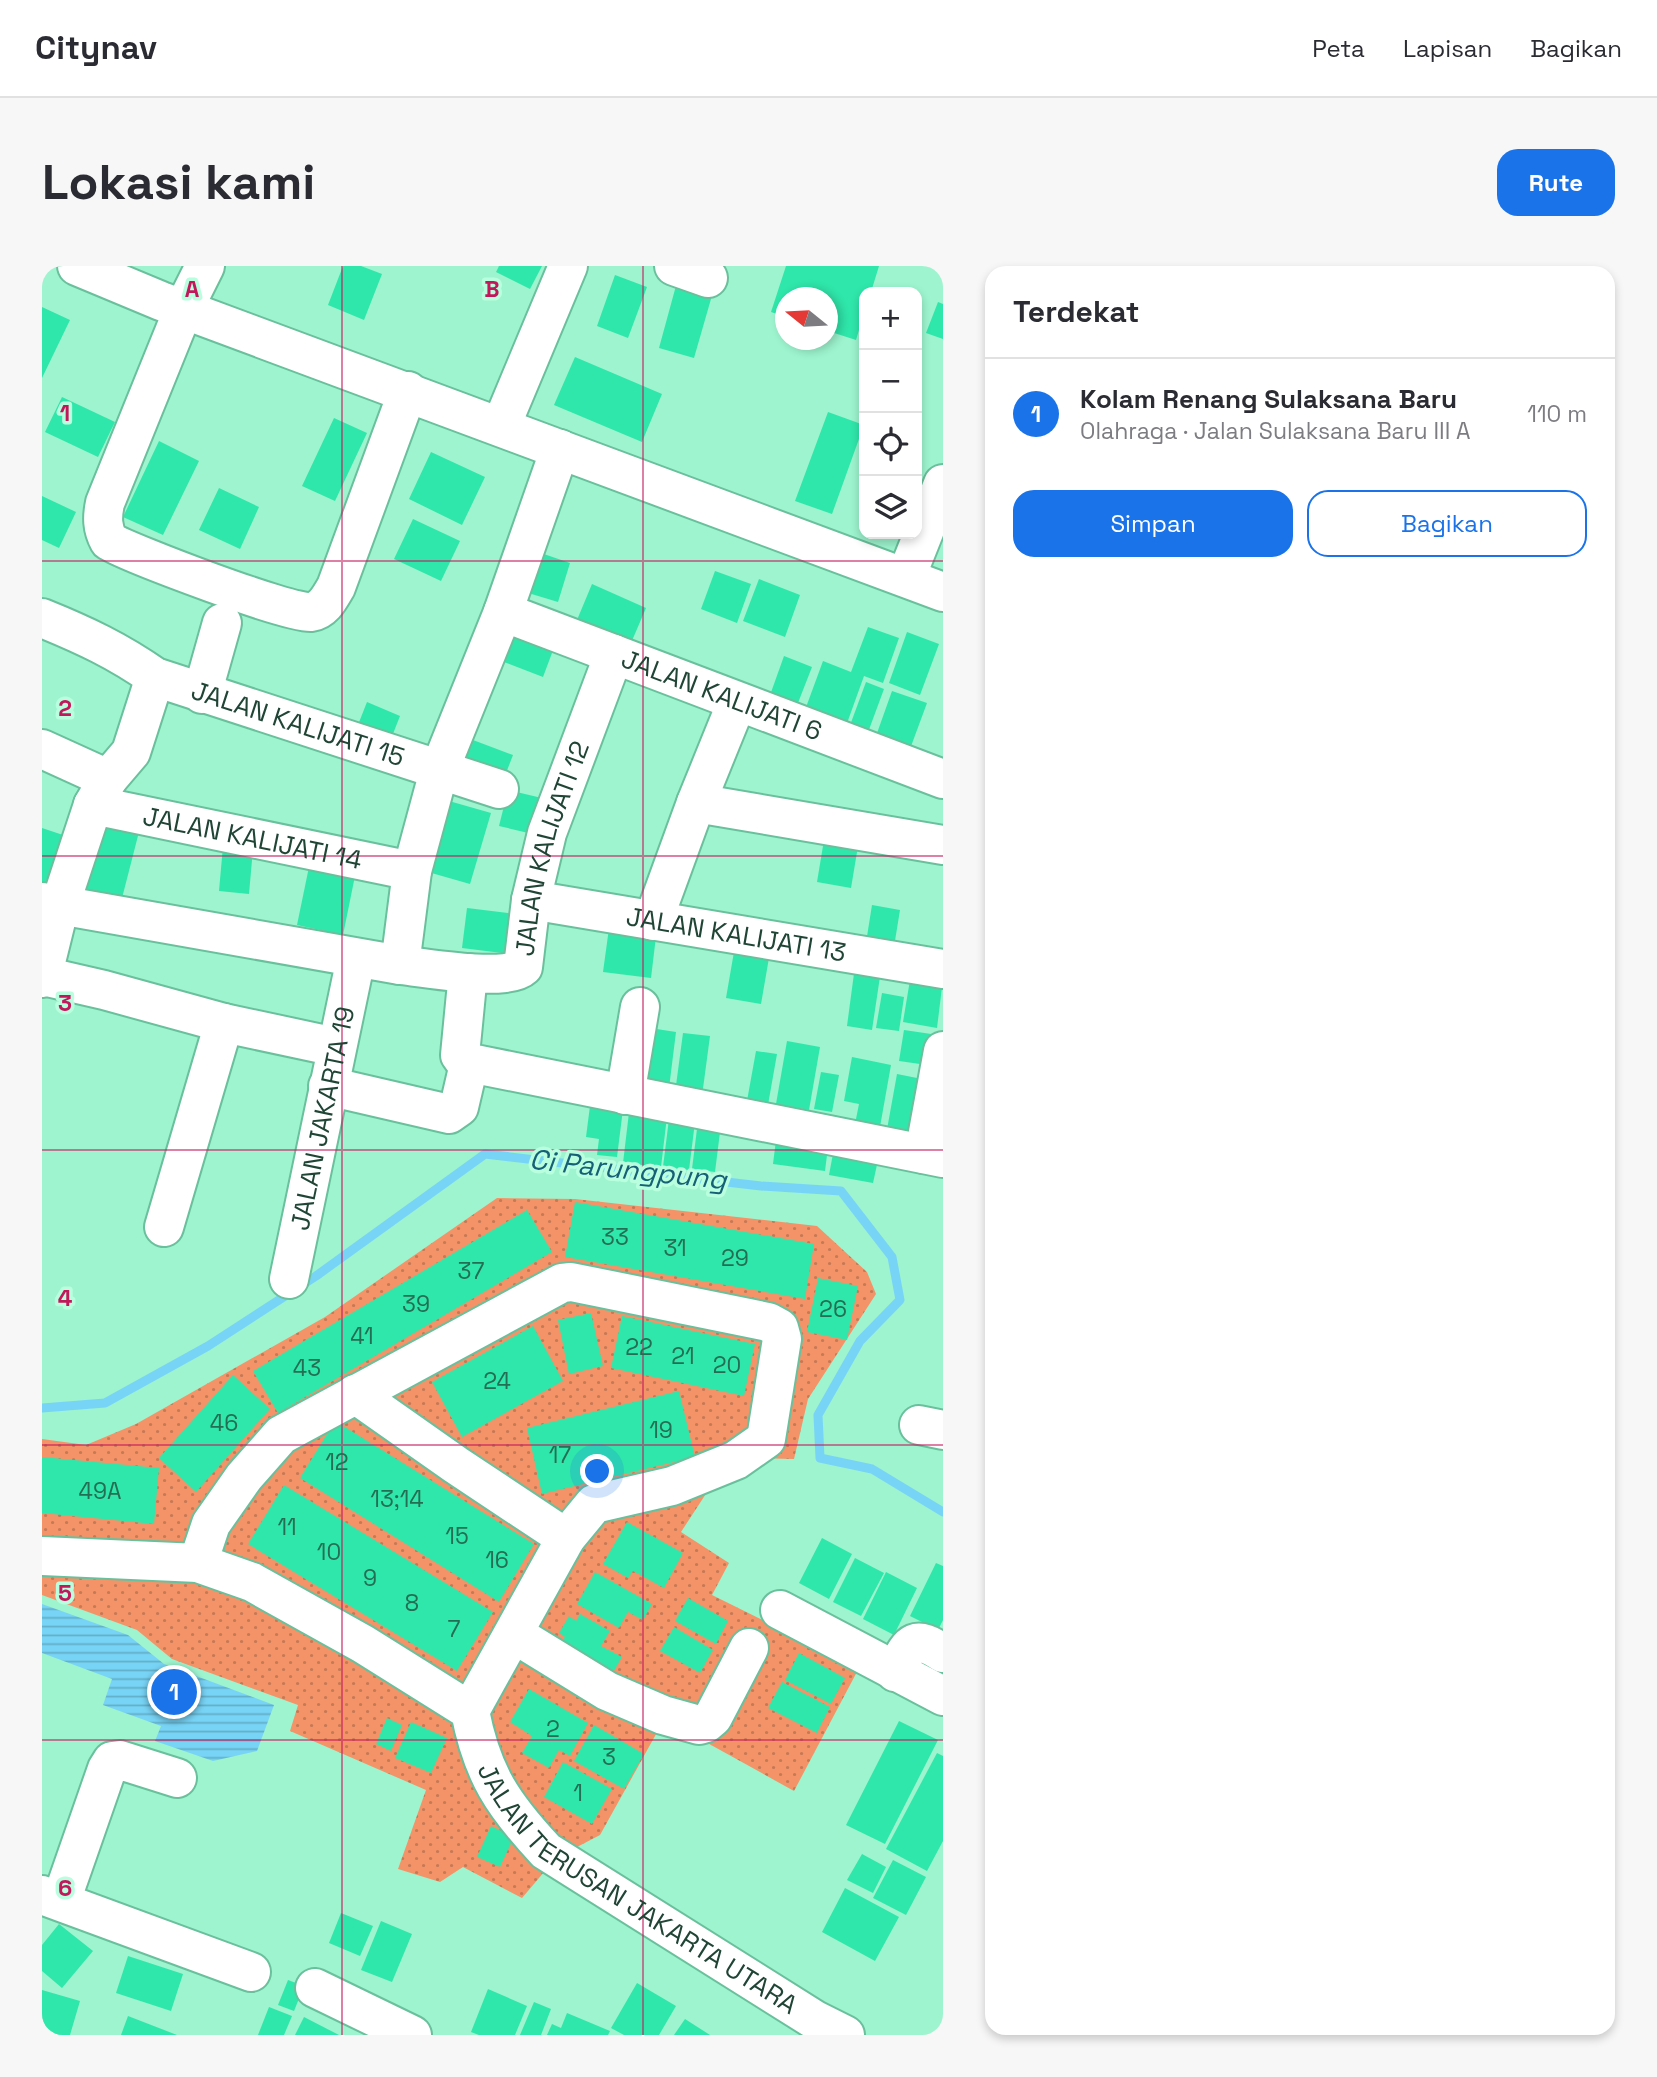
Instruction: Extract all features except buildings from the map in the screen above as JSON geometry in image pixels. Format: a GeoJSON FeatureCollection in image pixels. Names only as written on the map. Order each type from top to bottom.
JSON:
{"type":"FeatureCollection","features":[{"type":"Feature","properties":{"kind":"street"},"geometry":{"type":"LineString","coordinates":[[77,266],[943,592]]}},
{"type":"Feature","properties":{"kind":"street"},"geometry":{"type":"LineString","coordinates":[[205,266],[184,308],[105,503],[102,519],[104,533],[109,541],[301,612],[313,612],[323,607],[335,587],[408,391]]}},
{"type":"Feature","properties":{"kind":"street"},"geometry":{"type":"LineString","coordinates":[[501,426],[568,266]]}},
{"type":"Feature","properties":{"kind":"street"},"geometry":{"type":"LineString","coordinates":[[401,965],[412,871],[439,771],[503,612],[560,449]]}},
{"type":"Feature","properties":{"kind":"street"},"geometry":{"type":"LineString","coordinates":[[906,577],[943,484]]}},
{"type":"Feature","properties":{"kind":"street","name":"JALAN KALIJATI 6"},"geometry":{"type":"LineString","coordinates":[[503,612],[943,779]]}},
{"type":"Feature","properties":{"kind":"street","name":"JALAN KALIJATI 15"},"geometry":{"type":"LineString","coordinates":[[42,618],[98,641],[155,677],[499,789]]}},
{"type":"Feature","properties":{"kind":"street"},"geometry":{"type":"LineString","coordinates":[[202,694],[222,623]]}},
{"type":"Feature","properties":{"kind":"street","name":"JALAN KALIJATI 12"},"geometry":{"type":"LineString","coordinates":[[51,903],[401,965],[468,973],[513,973],[523,967],[531,900],[547,833],[614,654]]}},
{"type":"Feature","properties":{"kind":"street"},"geometry":{"type":"LineString","coordinates":[[155,677],[131,752],[101,792],[51,903],[42,977],[104,990],[224,1023],[336,1047]]}},
{"type":"Feature","properties":{"kind":"street"},"geometry":{"type":"LineString","coordinates":[[653,921],[696,803],[737,702]]}},
{"type":"Feature","properties":{"kind":"street","name":"JALAN KALIJATI 14"},"geometry":{"type":"LineString","coordinates":[[42,749],[101,792],[412,871]]}},
{"type":"Feature","properties":{"kind":"street"},"geometry":{"type":"LineString","coordinates":[[696,803],[943,845]]}},
{"type":"Feature","properties":{"kind":"street","name":"JALAN KALIJATI 13"},"geometry":{"type":"LineString","coordinates":[[531,900],[943,969]]}},
{"type":"Feature","properties":{"kind":"street","name":"JALAN JAKARTA 19"},"geometry":{"type":"LineString","coordinates":[[289,1279],[356,958]]}},
{"type":"Feature","properties":{"kind":"street"},"geometry":{"type":"LineString","coordinates":[[468,973],[460,1055],[462,1061],[469,1064],[934,1156],[943,1054]]}},
{"type":"Feature","properties":{"kind":"street"},"geometry":{"type":"LineString","coordinates":[[625,1095],[640,1007]]}},
{"type":"Feature","properties":{"kind":"street"},"geometry":{"type":"LineString","coordinates":[[164,1227],[224,1023]]}},
{"type":"Feature","properties":{"kind":"street"},"geometry":{"type":"LineString","coordinates":[[328,1086],[449,1114],[459,1107],[469,1064]]}},
{"type":"Feature","properties":{"kind":"street"},"geometry":{"type":"LineString","coordinates":[[42,1556],[198,1563],[253,1582],[363,1644],[470,1711],[566,1538],[594,1504],[672,1486],[736,1460],[764,1441],[768,1433],[782,1339],[779,1328],[768,1322],[571,1282],[562,1283],[281,1435],[244,1477],[211,1524],[198,1563]]}},
{"type":"Feature","properties":{"kind":"street"},"geometry":{"type":"LineString","coordinates":[[355,1394],[566,1538]]}},
{"type":"Feature","properties":{"kind":"street"},"geometry":{"type":"LineString","coordinates":[[780,1610],[943,1696]]}},
{"type":"Feature","properties":{"kind":"street"},"geometry":{"type":"LineString","coordinates":[[514,1634],[607,1691],[663,1715],[699,1725],[713,1717],[749,1648]]}},
{"type":"Feature","properties":{"kind":"street"},"geometry":{"type":"LineString","coordinates":[[895,1672],[906,1650],[915,1643],[927,1643],[943,1653]]}},
{"type":"Feature","properties":{"kind":"street","name":"JALAN TERUSAN JAKARTA UTARA"},"geometry":{"type":"LineString","coordinates":[[470,1711],[476,1742],[488,1775],[520,1824],[546,1851],[822,2030]]}},
{"type":"Feature","properties":{"kind":"street"},"geometry":{"type":"LineString","coordinates":[[177,1778],[120,1760],[112,1761],[51,1898],[251,1972]]}},
{"type":"Feature","properties":{"kind":"street"},"geometry":{"type":"LineString","coordinates":[[315,1988],[412,2035]]}},
{"type":"Feature","properties":{"kind":"shaded area"},"geometry":{"type":"Polygon","coordinates":[[[497,1198],[575,1199],[817,1226],[867,1272],[876,1294],[808,1399],[794,1459],[753,1458],[713,1483],[681,1532],[729,1563],[712,1595],[859,1668],[794,1791],[702,1740],[660,1727],[600,1835],[556,1858],[522,1898],[463,1867],[440,1882],[398,1869],[426,1790],[290,1731],[298,1705],[172,1659],[137,1630],[42,1595],[42,1439],[86,1445],[136,1424],[325,1317],[497,1198]]]}},
{"type":"Feature","properties":{"kind":"water"},"geometry":{"type":"Polygon","coordinates":[[[42,1604],[128,1635],[164,1664],[274,1705],[257,1751],[213,1761],[155,1741],[161,1726],[103,1705],[112,1679],[42,1653],[42,1604]]]}},
{"type":"Feature","properties":{"kind":"waterway","name":"Ci Parungpung"},"geometry":{"type":"LineString","coordinates":[[42,1408],[105,1403],[208,1346],[316,1276],[485,1154],[761,1186],[841,1191],[892,1257],[900,1300],[860,1341],[818,1415],[820,1458],[872,1469],[943,1512]]}},
{"type":"Feature","properties":{"kind":"place","name":"Kolam Renang Sulaksana Baru"},"geometry":{"type":"Point","coordinates":[174,1692]}}]}
